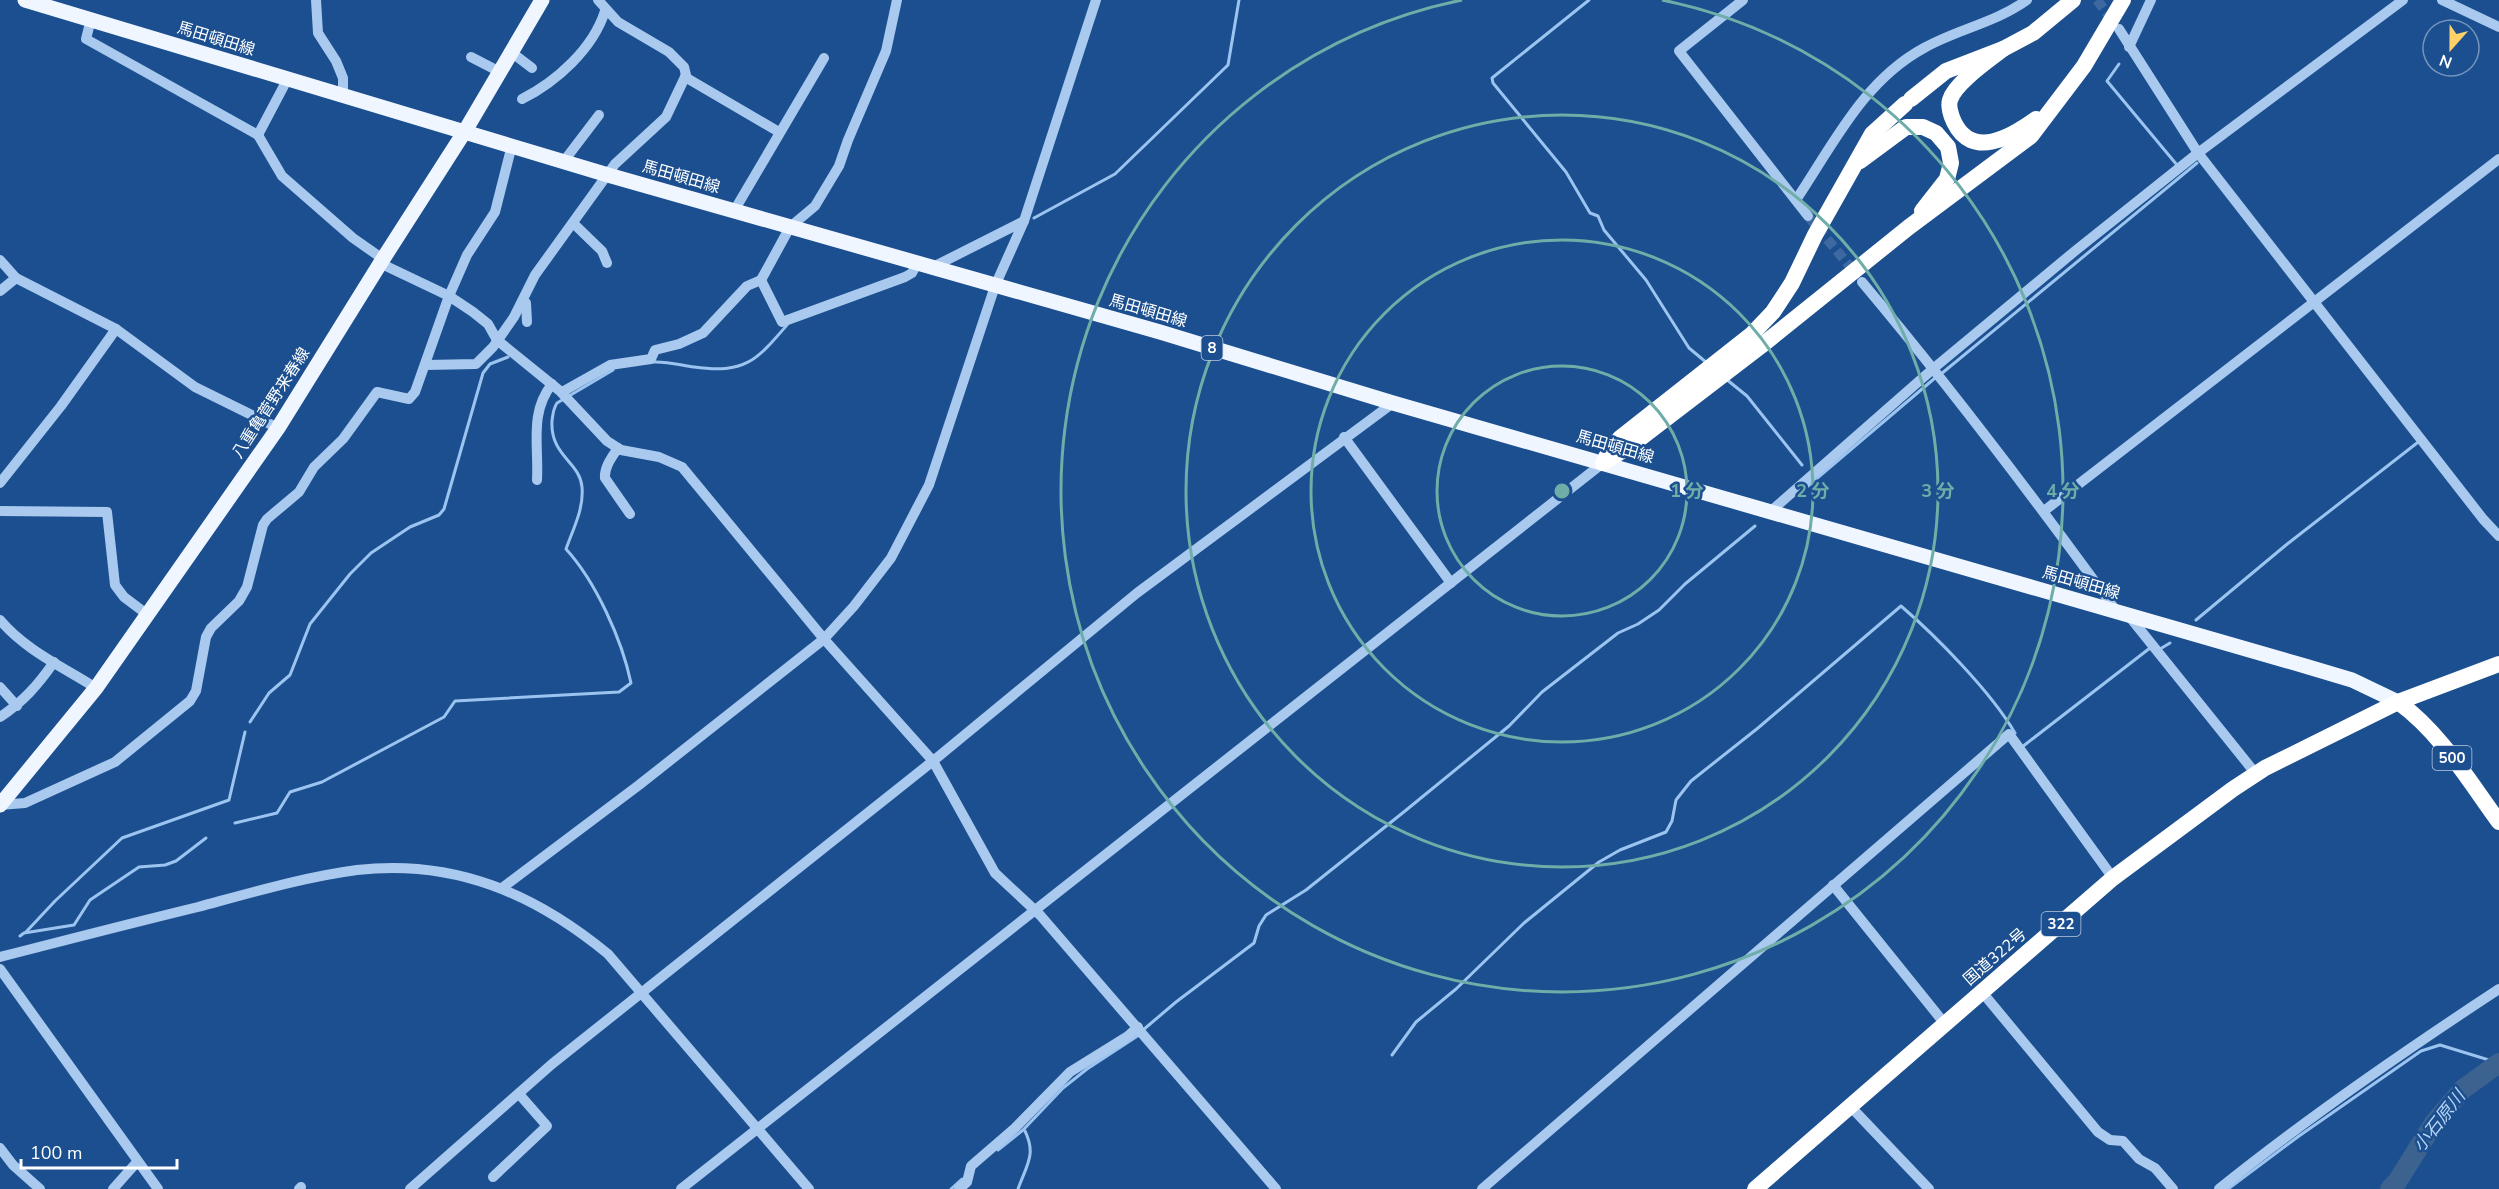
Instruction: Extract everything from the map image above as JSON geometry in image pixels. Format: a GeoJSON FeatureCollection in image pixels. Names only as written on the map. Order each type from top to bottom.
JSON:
{"type":"FeatureCollection","features":[{"type":"Feature","properties":{"kind":"highway"},"geometry":{"type":"LineString","coordinates":[[1602,463],[1620,438],[1752,334],[1773,312],[1792,283],[1815,235],[1872,134],[1946,71],[2003,49],[2033,33],[2073,0]]}},
{"type":"Feature","properties":{"kind":"highway"},"geometry":{"type":"LineString","coordinates":[[1602,463],[1633,444],[1761,346],[1909,227],[2031,136],[2084,66],[2123,0]]}},
{"type":"Feature","properties":{"kind":"highway"},"geometry":{"type":"LineString","coordinates":[[2003,49],[1961,84],[1950,100],[1951,115],[1958,129],[1971,141],[1988,144],[2019,131],[2051,108]]}},
{"type":"Feature","properties":{"kind":"highway"},"geometry":{"type":"LineString","coordinates":[[1852,167],[1906,127],[1923,127],[1936,133],[1948,147],[1951,163],[1947,179],[1909,227]]}},
{"type":"Feature","properties":{"kind":"highway","name":"322"},"geometry":{"type":"LineString","coordinates":[[2398,702],[2499,664]]}},
{"type":"Feature","properties":{"kind":"highway","name":"国道322号"},"geometry":{"type":"LineString","coordinates":[[1763,1186],[1850,1106],[2113,878],[2256,774],[2398,702]]}},
{"type":"Feature","properties":{"kind":"highway","name":"500"},"geometry":{"type":"LineString","coordinates":[[2398,702],[2414,714],[2447,751],[2499,822]]}},
{"type":"Feature","properties":{"kind":"main road","name":"馬田頓田線"},"geometry":{"type":"LineString","coordinates":[[25,0],[608,175],[1160,332],[1393,403],[2352,680],[2398,702]]}},
{"type":"Feature","properties":{"kind":"main road","name":"八重亀菅野来春線"},"geometry":{"type":"LineString","coordinates":[[0,805],[96,688],[278,428],[465,131],[542,0]]}},
{"type":"Feature","properties":{"kind":"street"},"geometry":{"type":"LineString","coordinates":[[316,0],[318,33],[343,78],[342,97]]}},
{"type":"Feature","properties":{"kind":"street"},"geometry":{"type":"LineString","coordinates":[[426,365],[476,364],[514,317],[536,275],[615,164],[666,117],[685,77],[684,67],[669,52],[618,22],[605,11],[598,0]]}},
{"type":"Feature","properties":{"kind":"street"},"geometry":{"type":"LineString","coordinates":[[564,396],[610,365],[651,359],[655,350],[679,344],[703,333],[747,286],[761,280],[790,227],[814,206],[840,166],[848,140],[886,51],[897,0]]}},
{"type":"Feature","properties":{"kind":"street"},"geometry":{"type":"LineString","coordinates":[[502,888],[639,785],[824,639],[871,586],[891,558],[913,520],[929,485],[995,286],[1024,221],[1096,0]]}},
{"type":"Feature","properties":{"kind":"street"},"geometry":{"type":"LineString","coordinates":[[1743,0],[1679,51],[1808,216]]}},
{"type":"Feature","properties":{"kind":"street"},"geometry":{"type":"LineString","coordinates":[[1796,200],[1851,116],[1871,89],[1893,68],[1921,49],[1954,32],[1987,22],[2027,0]]}},
{"type":"Feature","properties":{"kind":"street"},"geometry":{"type":"LineString","coordinates":[[2129,47],[2151,0]]}},
{"type":"Feature","properties":{"kind":"street"},"geometry":{"type":"LineString","coordinates":[[1771,511],[1934,368],[2180,167],[2403,0]]}},
{"type":"Feature","properties":{"kind":"street"},"geometry":{"type":"LineString","coordinates":[[2442,0],[2499,27]]}},
{"type":"Feature","properties":{"kind":"street"},"geometry":{"type":"LineString","coordinates":[[522,99],[542,89],[561,73],[596,31],[605,11]]}},
{"type":"Feature","properties":{"kind":"street"},"geometry":{"type":"LineString","coordinates":[[91,19],[86,39],[258,135],[282,177],[352,238],[384,262],[449,296],[488,324],[497,340],[552,384],[599,434],[618,448],[659,458],[682,467],[824,639],[933,761],[995,873],[1036,910],[1275,1189]]}},
{"type":"Feature","properties":{"kind":"street"},"geometry":{"type":"LineString","coordinates":[[2119,29],[2198,153],[2483,519],[2499,536]]}},
{"type":"Feature","properties":{"kind":"street"},"geometry":{"type":"LineString","coordinates":[[511,52],[532,68]]}},
{"type":"Feature","properties":{"kind":"street"},"geometry":{"type":"LineString","coordinates":[[471,57],[500,72]]}},
{"type":"Feature","properties":{"kind":"street"},"geometry":{"type":"LineString","coordinates":[[735,211],[824,58]]}},
{"type":"Feature","properties":{"kind":"street"},"geometry":{"type":"LineString","coordinates":[[685,77],[780,132]]}},
{"type":"Feature","properties":{"kind":"street"},"geometry":{"type":"LineString","coordinates":[[258,135],[287,80]]}},
{"type":"Feature","properties":{"kind":"street"},"geometry":{"type":"LineString","coordinates":[[564,161],[599,115]]}},
{"type":"Feature","properties":{"kind":"street"},"geometry":{"type":"LineString","coordinates":[[0,805],[26,803],[115,762],[184,708],[196,691],[206,637],[211,628],[239,601],[247,587],[253,570],[256,544],[267,519],[299,492],[314,467],[343,439],[377,392],[410,399],[415,392],[449,296],[467,255],[495,212],[512,145]]}},
{"type":"Feature","properties":{"kind":"street"},"geometry":{"type":"LineString","coordinates":[[2044,511],[2499,159]]}},
{"type":"Feature","properties":{"kind":"street"},"geometry":{"type":"LineString","coordinates":[[933,267],[1024,221]]}},
{"type":"Feature","properties":{"kind":"street"},"geometry":{"type":"LineString","coordinates":[[573,223],[597,245],[607,263]]}},
{"type":"Feature","properties":{"kind":"street"},"geometry":{"type":"LineString","coordinates":[[0,260],[16,278],[116,329],[195,387],[278,428]]}},
{"type":"Feature","properties":{"kind":"street"},"geometry":{"type":"LineString","coordinates":[[761,280],[782,322],[905,277],[912,273],[917,263]]}},
{"type":"Feature","properties":{"kind":"street"},"geometry":{"type":"LineString","coordinates":[[0,291],[16,278]]}},
{"type":"Feature","properties":{"kind":"street"},"geometry":{"type":"LineString","coordinates":[[1863,282],[1934,368],[2123,614],[2256,774]]}},
{"type":"Feature","properties":{"kind":"street"},"geometry":{"type":"LineString","coordinates":[[522,302],[526,303],[528,308],[527,322]]}},
{"type":"Feature","properties":{"kind":"street"},"geometry":{"type":"LineString","coordinates":[[0,483],[61,406],[116,329]]}},
{"type":"Feature","properties":{"kind":"street"},"geometry":{"type":"LineString","coordinates":[[537,480],[535,436],[537,413],[542,397],[552,384]]}},
{"type":"Feature","properties":{"kind":"street"},"geometry":{"type":"LineString","coordinates":[[410,1189],[519,1094],[706,940],[933,761],[1137,593],[1344,437],[1393,403]]}},
{"type":"Feature","properties":{"kind":"street"},"geometry":{"type":"LineString","coordinates":[[1344,437],[1451,583]]}},
{"type":"Feature","properties":{"kind":"street"},"geometry":{"type":"LineString","coordinates":[[618,448],[609,461],[605,478],[630,514]]}},
{"type":"Feature","properties":{"kind":"street"},"geometry":{"type":"LineString","coordinates":[[681,1189],[1602,463]]}},
{"type":"Feature","properties":{"kind":"street"},"geometry":{"type":"LineString","coordinates":[[0,511],[107,512],[115,585],[124,597],[148,615]]}},
{"type":"Feature","properties":{"kind":"street"},"geometry":{"type":"LineString","coordinates":[[0,620],[27,646],[96,688]]}},
{"type":"Feature","properties":{"kind":"street"},"geometry":{"type":"LineString","coordinates":[[0,717],[17,706],[35,689],[54,662]]}},
{"type":"Feature","properties":{"kind":"street"},"geometry":{"type":"LineString","coordinates":[[0,687],[17,706]]}},
{"type":"Feature","properties":{"kind":"street"},"geometry":{"type":"LineString","coordinates":[[1482,1189],[2009,734],[2113,878]]}},
{"type":"Feature","properties":{"kind":"street"},"geometry":{"type":"LineString","coordinates":[[0,957],[228,898],[357,870],[417,869],[450,873],[502,888],[539,905],[578,929],[608,954],[809,1189]]}},
{"type":"Feature","properties":{"kind":"street"},"geometry":{"type":"LineString","coordinates":[[1833,885],[1945,1024]]}},
{"type":"Feature","properties":{"kind":"street"},"geometry":{"type":"LineString","coordinates":[[0,969],[158,1189]]}},
{"type":"Feature","properties":{"kind":"street"},"geometry":{"type":"LineString","coordinates":[[2219,1189],[2279,1142],[2439,1028],[2499,989]]}},
{"type":"Feature","properties":{"kind":"street"},"geometry":{"type":"LineString","coordinates":[[1982,992],[2098,1132],[2110,1140],[2123,1141],[2139,1159],[2155,1168],[2173,1189]]}},
{"type":"Feature","properties":{"kind":"street"},"geometry":{"type":"LineString","coordinates":[[959,1189],[967,1182],[971,1166],[1015,1128],[1070,1072],[1141,1030]]}},
{"type":"Feature","properties":{"kind":"street"},"geometry":{"type":"LineString","coordinates":[[493,1177],[547,1126],[519,1094]]}},
{"type":"Feature","properties":{"kind":"street"},"geometry":{"type":"LineString","coordinates":[[1850,1106],[1929,1189]]}},
{"type":"Feature","properties":{"kind":"street"},"geometry":{"type":"LineString","coordinates":[[0,1148],[13,1165],[40,1189]]}},
{"type":"Feature","properties":{"kind":"street"},"geometry":{"type":"LineString","coordinates":[[113,1189],[137,1162]]}},
{"type":"Feature","properties":{"kind":"waterway"},"geometry":{"type":"LineString","coordinates":[[1034,218],[1115,174],[1228,65],[1239,0]]}},
{"type":"Feature","properties":{"kind":"waterway"},"geometry":{"type":"LineString","coordinates":[[1589,0],[1492,78],[1493,83],[1566,172],[1590,213],[1598,216],[1604,230],[1646,280],[1689,348],[1707,363]]}},
{"type":"Feature","properties":{"kind":"waterway"},"geometry":{"type":"LineString","coordinates":[[2119,64],[2107,81],[2177,165]]}},
{"type":"Feature","properties":{"kind":"waterway"},"geometry":{"type":"LineString","coordinates":[[1941,374],[2197,163]]}},
{"type":"Feature","properties":{"kind":"waterway"},"geometry":{"type":"LineString","coordinates":[[652,362],[711,369],[738,366],[748,362],[767,348],[787,325]]}},
{"type":"Feature","properties":{"kind":"waterway"},"geometry":{"type":"LineString","coordinates":[[250,722],[269,693],[290,675],[310,624],[350,574],[371,553],[410,527],[439,515],[444,509],[483,373],[490,364],[508,357]]}},
{"type":"Feature","properties":{"kind":"waterway"},"geometry":{"type":"LineString","coordinates":[[235,823],[277,813],[290,792],[322,782],[444,717],[455,701],[619,692],[631,683],[627,666],[606,612],[588,578],[566,549],[580,511],[582,487],[576,471],[556,443],[552,421],[557,403],[613,370]]}},
{"type":"Feature","properties":{"kind":"waterway"},"geometry":{"type":"LineString","coordinates":[[1802,491],[1935,378]]}},
{"type":"Feature","properties":{"kind":"waterway"},"geometry":{"type":"LineString","coordinates":[[1726,379],[1747,396],[1802,465]]}},
{"type":"Feature","properties":{"kind":"waterway"},"geometry":{"type":"LineString","coordinates":[[2196,620],[2286,545],[2417,443]]}},
{"type":"Feature","properties":{"kind":"waterway"},"geometry":{"type":"LineString","coordinates":[[1143,1030],[1254,943],[1259,926],[1266,915],[1306,890],[1405,811],[1509,726],[1542,692],[1618,633],[1638,624],[1659,610],[1685,584],[1755,526]]}},
{"type":"Feature","properties":{"kind":"waterway"},"geometry":{"type":"LineString","coordinates":[[1392,1055],[1416,1022],[1456,989],[1524,923],[1599,862],[1620,850],[1666,832],[1672,821],[1676,800],[1691,781],[1758,728],[1901,606],[1962,666],[1992,700],[2015,733]]}},
{"type":"Feature","properties":{"kind":"waterway"},"geometry":{"type":"LineString","coordinates":[[2160,649],[2170,643]]}},
{"type":"Feature","properties":{"kind":"waterway"},"geometry":{"type":"LineString","coordinates":[[2022,747],[2150,648]]}},
{"type":"Feature","properties":{"kind":"waterway"},"geometry":{"type":"LineString","coordinates":[[26,932],[55,901],[122,838],[229,800],[245,732]]}},
{"type":"Feature","properties":{"kind":"waterway"},"geometry":{"type":"LineString","coordinates":[[20,936],[24,933],[74,925],[90,900],[139,867],[165,865],[176,861],[206,838]]}},
{"type":"Feature","properties":{"kind":"waterway"},"geometry":{"type":"LineString","coordinates":[[1018,1189],[1030,1152],[1024,1129],[1063,1088],[1087,1069],[1139,1035]]}},
{"type":"Feature","properties":{"kind":"waterway"},"geometry":{"type":"LineString","coordinates":[[2228,1189],[2299,1136],[2421,1051],[2440,1045],[2499,1063]]}},
{"type":"Feature","properties":{"kind":"waterway","name":"小石原川"},"geometry":{"type":"LineString","coordinates":[[2390,1189],[2397,1182],[2434,1123],[2463,1089],[2499,1063]]}},
{"type":"Feature","properties":{"kind":"waterway"},"geometry":{"type":"LineString","coordinates":[[998,1150],[1023,1130]]}},
{"type":"Feature","properties":{"kind":"waterway"},"geometry":{"type":"LineString","coordinates":[[951,1189],[962,1179]]}},
{"type":"Feature","properties":{"kind":"tunnel"},"geometry":{"type":"LineString","coordinates":[[2097,0],[2115,24]]}},
{"type":"Feature","properties":{"kind":"tunnel"},"geometry":{"type":"LineString","coordinates":[[1808,216],[1857,275]]}}]}
